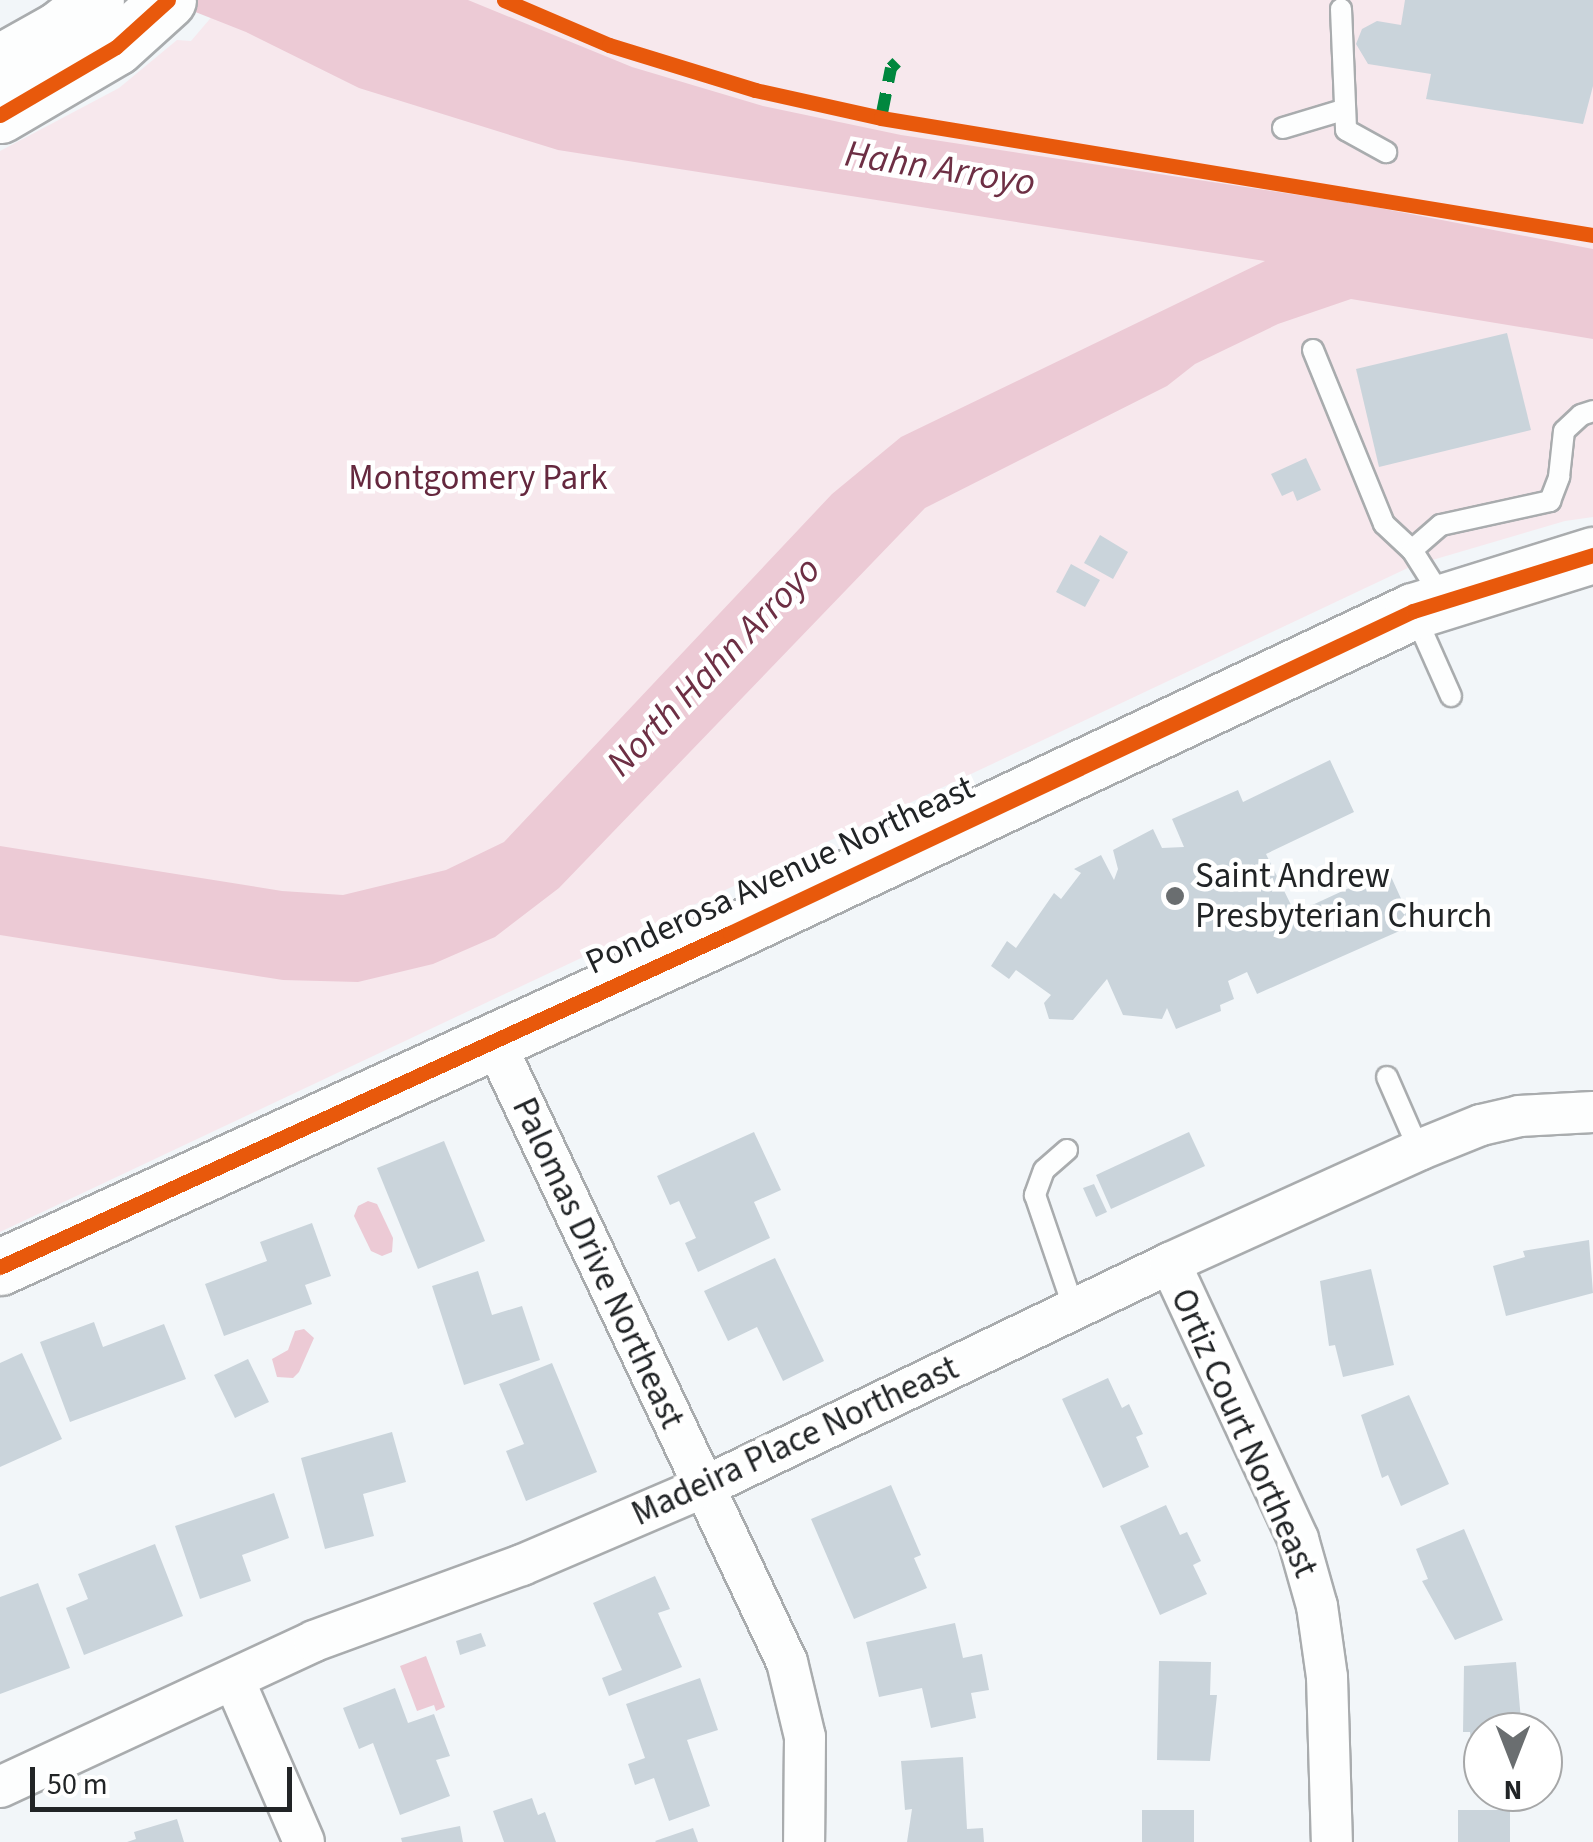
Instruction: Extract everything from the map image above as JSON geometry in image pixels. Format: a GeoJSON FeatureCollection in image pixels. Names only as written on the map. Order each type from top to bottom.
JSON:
{"type":"FeatureCollection","features":[{"type":"Feature","properties":{"kind":"street"},"geometry":{"type":"LineString","coordinates":[[0,62],[59,29],[124,8]]}},
{"type":"Feature","properties":{"kind":"street"},"geometry":{"type":"LineString","coordinates":[[0,115],[95,61],[124,8]]}},
{"type":"Feature","properties":{"kind":"street","name":"Ponderosa Avenue Northeast"},"geometry":{"type":"LineString","coordinates":[[0,1268],[1428,606],[1593,555]]}},
{"type":"Feature","properties":{"kind":"street","name":"Palomas Drive Northeast"},"geometry":{"type":"LineString","coordinates":[[493,1039],[786,1662],[805,1737],[804,1842]]}},
{"type":"Feature","properties":{"kind":"street","name":"Madeira Place Northeast"},"geometry":{"type":"LineString","coordinates":[[0,1787],[314,1641],[522,1564],[704,1487],[1170,1263],[1420,1150],[1518,1116],[1593,1112]]}},
{"type":"Feature","properties":{"kind":"street","name":"Ortiz Court Northeast"},"geometry":{"type":"LineString","coordinates":[[1170,1263],[1298,1539],[1312,1590],[1327,1676],[1332,1842]]}},
{"type":"Feature","properties":{"kind":"street"},"geometry":{"type":"LineString","coordinates":[[234,1680],[304,1842]]}},
{"type":"Feature","properties":{"kind":"lane"},"geometry":{"type":"LineString","coordinates":[[1341,10],[1346,130],[1386,152]]}},
{"type":"Feature","properties":{"kind":"lane"},"geometry":{"type":"LineString","coordinates":[[1283,128],[1343,110]]}},
{"type":"Feature","properties":{"kind":"lane"},"geometry":{"type":"LineString","coordinates":[[1312,350],[1384,524],[1412,550],[1451,696]]}},
{"type":"Feature","properties":{"kind":"lane"},"geometry":{"type":"LineString","coordinates":[[1412,550],[1441,525],[1550,501],[1559,477],[1564,432],[1580,415],[1593,411]]}},
{"type":"Feature","properties":{"kind":"lane"},"geometry":{"type":"LineString","coordinates":[[1387,1077],[1420,1150]]}},
{"type":"Feature","properties":{"kind":"lane"},"geometry":{"type":"LineString","coordinates":[[1068,1150],[1044,1170],[1035,1196],[1074,1309]]}},
{"type":"Feature","properties":{"kind":"green space","name":"Montgomery Park"},"geometry":{"type":"Polygon","coordinates":[[[226,0],[1593,0],[1593,517],[1565,521],[1412,566],[0,1232],[0,151],[119,88],[177,40],[191,41],[226,0]]]}},
{"type":"Feature","properties":{"kind":"water"},"geometry":{"type":"Polygon","coordinates":[[[165,0],[468,0],[632,67],[763,106],[901,135],[1364,205],[1593,249],[1593,339],[1351,299],[1278,324],[1195,364],[1167,386],[925,508],[559,888],[495,937],[433,964],[358,982],[283,980],[0,935],[0,846],[282,891],[343,895],[446,870],[504,842],[832,494],[901,437],[1265,261],[558,150],[359,88],[246,32],[165,0]]]}},
{"type":"Feature","properties":{"kind":"water"},"geometry":{"type":"Polygon","coordinates":[[[368,1201],[377,1204],[393,1238],[392,1252],[382,1256],[371,1251],[354,1216],[358,1206],[368,1201]]]}},
{"type":"Feature","properties":{"kind":"water"},"geometry":{"type":"Polygon","coordinates":[[[304,1329],[314,1338],[299,1372],[293,1378],[277,1377],[272,1359],[288,1350],[295,1331],[304,1329]]]}},
{"type":"Feature","properties":{"kind":"water"},"geometry":{"type":"Polygon","coordinates":[[[426,1656],[445,1707],[436,1711],[434,1705],[417,1711],[400,1666],[426,1656]]]}},
{"type":"Feature","properties":{"kind":"building"},"geometry":{"type":"Polygon","coordinates":[[[1405,0],[1593,0],[1593,86],[1583,124],[1426,99],[1431,74],[1368,64],[1356,44],[1362,29],[1377,21],[1401,25],[1405,0]]]}},
{"type":"Feature","properties":{"kind":"building"},"geometry":{"type":"Polygon","coordinates":[[[1507,333],[1531,430],[1379,467],[1356,369],[1507,333]]]}},
{"type":"Feature","properties":{"kind":"building"},"geometry":{"type":"Polygon","coordinates":[[[1306,458],[1321,490],[1297,501],[1293,491],[1282,496],[1271,474],[1306,458]]]}},
{"type":"Feature","properties":{"kind":"building"},"geometry":{"type":"Polygon","coordinates":[[[1100,535],[1128,552],[1113,579],[1084,563],[1100,535]]]}},
{"type":"Feature","properties":{"kind":"building"},"geometry":{"type":"Polygon","coordinates":[[[1071,564],[1100,580],[1085,607],[1056,592],[1071,564]]]}},
{"type":"Feature","properties":{"kind":"building","name":"Saint Andrew Presbyterian Church"},"geometry":{"type":"Polygon","coordinates":[[[1330,760],[1354,812],[1266,854],[1295,913],[1388,870],[1413,925],[1257,994],[1247,972],[1228,981],[1234,999],[1220,1005],[1221,1011],[1176,1029],[1167,1008],[1162,1019],[1123,1015],[1107,979],[1073,1020],[1049,1019],[1044,1003],[1051,995],[1016,970],[1009,979],[991,966],[1007,941],[1016,948],[1054,893],[1061,899],[1081,873],[1074,869],[1101,855],[1114,880],[1118,869],[1113,850],[1153,829],[1162,848],[1184,847],[1172,819],[1238,790],[1243,802],[1330,760]]]}},
{"type":"Feature","properties":{"kind":"building"},"geometry":{"type":"Polygon","coordinates":[[[754,1132],[781,1190],[754,1202],[770,1238],[698,1272],[685,1243],[696,1238],[679,1201],[670,1205],[657,1176],[754,1132]]]}},
{"type":"Feature","properties":{"kind":"building"},"geometry":{"type":"Polygon","coordinates":[[[1189,1132],[1205,1166],[1111,1209],[1096,1175],[1189,1132]]]}},
{"type":"Feature","properties":{"kind":"building"},"geometry":{"type":"Polygon","coordinates":[[[444,1141],[485,1241],[418,1269],[377,1168],[444,1141]]]}},
{"type":"Feature","properties":{"kind":"building"},"geometry":{"type":"Polygon","coordinates":[[[1094,1184],[1107,1212],[1096,1217],[1083,1188],[1094,1184]]]}},
{"type":"Feature","properties":{"kind":"building"},"geometry":{"type":"Polygon","coordinates":[[[312,1223],[331,1276],[305,1285],[312,1304],[224,1336],[205,1284],[267,1261],[260,1242],[312,1223]]]}},
{"type":"Feature","properties":{"kind":"building"},"geometry":{"type":"Polygon","coordinates":[[[1589,1240],[1593,1293],[1506,1316],[1493,1266],[1525,1257],[1523,1251],[1589,1240]]]}},
{"type":"Feature","properties":{"kind":"building"},"geometry":{"type":"Polygon","coordinates":[[[775,1258],[824,1361],[783,1381],[757,1327],[728,1341],[704,1291],[775,1258]]]}},
{"type":"Feature","properties":{"kind":"building"},"geometry":{"type":"Polygon","coordinates":[[[1371,1269],[1394,1365],[1343,1377],[1335,1345],[1329,1346],[1320,1281],[1371,1269]]]}},
{"type":"Feature","properties":{"kind":"building"},"geometry":{"type":"Polygon","coordinates":[[[478,1271],[492,1315],[522,1306],[540,1360],[464,1385],[432,1286],[478,1271]]]}},
{"type":"Feature","properties":{"kind":"building"},"geometry":{"type":"Polygon","coordinates":[[[94,1322],[103,1347],[164,1324],[186,1379],[70,1422],[40,1342],[94,1322]]]}},
{"type":"Feature","properties":{"kind":"building"},"geometry":{"type":"Polygon","coordinates":[[[22,1353],[62,1439],[0,1467],[0,1363],[22,1353]]]}},
{"type":"Feature","properties":{"kind":"building"},"geometry":{"type":"Polygon","coordinates":[[[248,1359],[269,1402],[235,1418],[214,1375],[248,1359]]]}},
{"type":"Feature","properties":{"kind":"building"},"geometry":{"type":"Polygon","coordinates":[[[552,1363],[597,1472],[526,1501],[506,1451],[524,1444],[499,1384],[552,1363]]]}},
{"type":"Feature","properties":{"kind":"building"},"geometry":{"type":"Polygon","coordinates":[[[1108,1378],[1122,1408],[1129,1404],[1143,1434],[1136,1437],[1149,1467],[1103,1488],[1062,1399],[1108,1378]]]}},
{"type":"Feature","properties":{"kind":"building"},"geometry":{"type":"Polygon","coordinates":[[[1409,1395],[1449,1484],[1401,1506],[1388,1475],[1382,1478],[1361,1415],[1409,1395]]]}},
{"type":"Feature","properties":{"kind":"building"},"geometry":{"type":"Polygon","coordinates":[[[392,1432],[406,1482],[363,1494],[374,1536],[325,1549],[301,1458],[392,1432]]]}},
{"type":"Feature","properties":{"kind":"building"},"geometry":{"type":"Polygon","coordinates":[[[891,1485],[921,1555],[914,1558],[927,1588],[854,1619],[811,1519],[891,1485]]]}},
{"type":"Feature","properties":{"kind":"building"},"geometry":{"type":"Polygon","coordinates":[[[274,1493],[289,1538],[242,1555],[251,1581],[200,1599],[175,1526],[274,1493]]]}},
{"type":"Feature","properties":{"kind":"building"},"geometry":{"type":"Polygon","coordinates":[[[1166,1505],[1180,1535],[1187,1532],[1201,1561],[1193,1565],[1207,1594],[1160,1615],[1120,1526],[1166,1505]]]}},
{"type":"Feature","properties":{"kind":"building"},"geometry":{"type":"Polygon","coordinates":[[[1464,1529],[1503,1620],[1455,1640],[1422,1581],[1428,1579],[1416,1549],[1464,1529]]]}},
{"type":"Feature","properties":{"kind":"building"},"geometry":{"type":"Polygon","coordinates":[[[155,1544],[183,1616],[84,1655],[66,1608],[88,1599],[78,1574],[155,1544]]]}},
{"type":"Feature","properties":{"kind":"building"},"geometry":{"type":"Polygon","coordinates":[[[655,1576],[670,1609],[658,1613],[682,1667],[609,1696],[602,1678],[622,1670],[593,1603],[655,1576]]]}},
{"type":"Feature","properties":{"kind":"building"},"geometry":{"type":"Polygon","coordinates":[[[38,1583],[70,1668],[0,1694],[0,1597],[38,1583]]]}},
{"type":"Feature","properties":{"kind":"building"},"geometry":{"type":"Polygon","coordinates":[[[955,1623],[963,1658],[982,1654],[989,1690],[971,1693],[976,1718],[931,1728],[922,1688],[879,1697],[866,1642],[955,1623]]]}},
{"type":"Feature","properties":{"kind":"building"},"geometry":{"type":"Polygon","coordinates":[[[481,1633],[486,1646],[460,1655],[456,1641],[481,1633]]]}},
{"type":"Feature","properties":{"kind":"building"},"geometry":{"type":"Polygon","coordinates":[[[1159,1661],[1211,1662],[1210,1695],[1217,1695],[1210,1761],[1157,1760],[1159,1661]]]}},
{"type":"Feature","properties":{"kind":"building"},"geometry":{"type":"Polygon","coordinates":[[[1516,1662],[1520,1712],[1463,1712],[1464,1666],[1516,1662]]]}},
{"type":"Feature","properties":{"kind":"building"},"geometry":{"type":"Polygon","coordinates":[[[700,1678],[718,1730],[687,1740],[710,1806],[669,1821],[654,1778],[635,1785],[628,1764],[645,1758],[626,1704],[700,1678]]]}},
{"type":"Feature","properties":{"kind":"building"},"geometry":{"type":"Polygon","coordinates":[[[395,1688],[408,1723],[434,1714],[450,1756],[436,1760],[450,1796],[400,1815],[373,1743],[359,1749],[343,1708],[395,1688]]]}},
{"type":"Feature","properties":{"kind":"building"},"geometry":{"type":"Polygon","coordinates":[[[963,1757],[967,1829],[983,1828],[984,1842],[907,1842],[912,1809],[905,1810],[901,1761],[963,1757]]]}},
{"type":"Feature","properties":{"kind":"building"},"geometry":{"type":"Polygon","coordinates":[[[532,1798],[538,1815],[545,1812],[556,1842],[504,1842],[493,1811],[532,1798]]]}},
{"type":"Feature","properties":{"kind":"building"},"geometry":{"type":"Polygon","coordinates":[[[1142,1810],[1194,1810],[1194,1842],[1142,1842],[1142,1810]]]}},
{"type":"Feature","properties":{"kind":"building"},"geometry":{"type":"Polygon","coordinates":[[[1458,1810],[1510,1812],[1510,1842],[1458,1842],[1458,1810]]]}},
{"type":"Feature","properties":{"kind":"building"},"geometry":{"type":"Polygon","coordinates":[[[177,1819],[184,1842],[127,1842],[136,1839],[134,1832],[177,1819]]]}},
{"type":"Feature","properties":{"kind":"building"},"geometry":{"type":"Polygon","coordinates":[[[460,1826],[463,1842],[402,1842],[401,1838],[460,1826]]]}},
{"type":"Feature","properties":{"kind":"building"},"geometry":{"type":"Polygon","coordinates":[[[693,1828],[698,1842],[655,1841],[693,1828]]]}},
{"type":"Feature","properties":{"kind":"marked path"},"geometry":{"type":"LineString","coordinates":[[881,118],[891,68],[897,62]]}},
{"type":"Feature","properties":{"kind":"cycle path"},"geometry":{"type":"LineString","coordinates":[[0,115],[116,47],[168,0]]}},
{"type":"Feature","properties":{"kind":"cycle path"},"geometry":{"type":"LineString","coordinates":[[504,0],[609,45],[755,90],[881,118],[1593,235]]}},
{"type":"Feature","properties":{"kind":"cycle path"},"geometry":{"type":"LineString","coordinates":[[0,1267],[730,933],[1413,611],[1593,555]]}},
{"type":"Feature","properties":{"kind":"place","name":"Saint Andrew Presbyterian Church"},"geometry":{"type":"Point","coordinates":[1175,896]}},
{"type":"Feature","properties":{"kind":"water label","name":"Hahn Arroyo"},"geometry":{"type":"Point","coordinates":[940,169]}},
{"type":"Feature","properties":{"kind":"water label","name":"North Hahn Arroyo"},"geometry":{"type":"Point","coordinates":[714,667]}}]}
